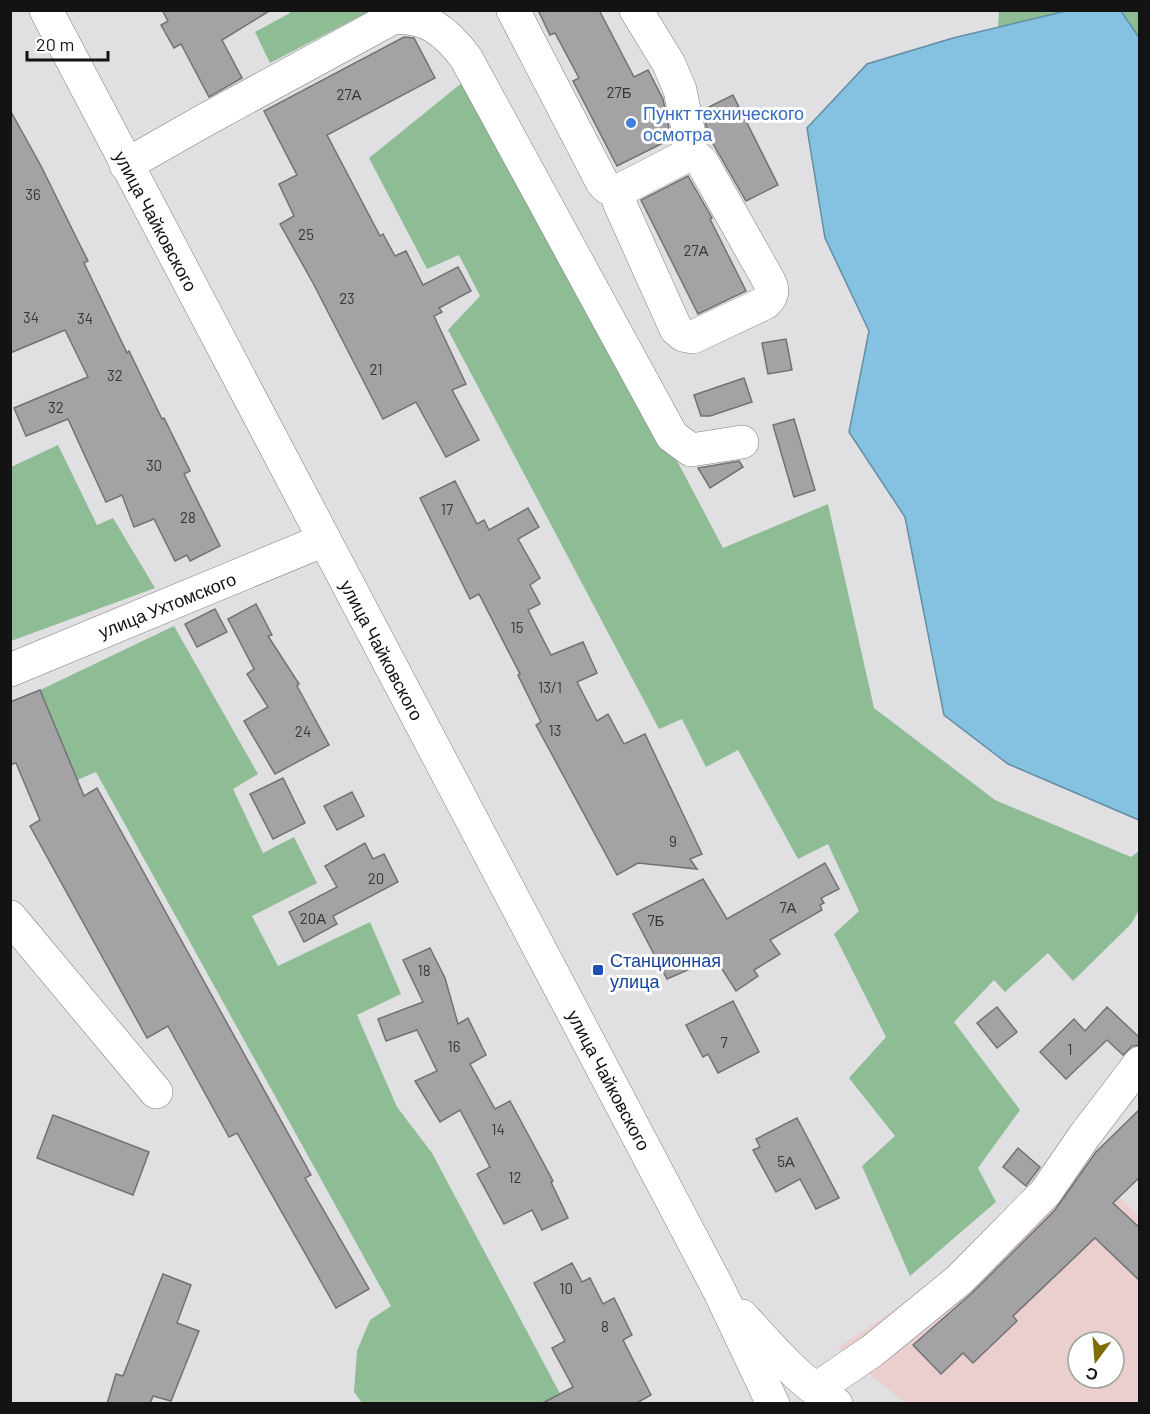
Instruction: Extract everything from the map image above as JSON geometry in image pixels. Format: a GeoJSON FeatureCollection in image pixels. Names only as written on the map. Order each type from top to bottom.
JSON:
{"type":"FeatureCollection","features":[{"type":"Feature","properties":{"kind":"main road","name":"улица Чайковского"},"geometry":{"type":"LineString","coordinates":[[46,10],[719,1290],[773,1404]]}},
{"type":"Feature","properties":{"kind":"main road"},"geometry":{"type":"LineString","coordinates":[[513,10],[602,182],[609,189],[619,190],[683,157],[687,154],[691,144],[680,90],[669,64],[636,10]]}},
{"type":"Feature","properties":{"kind":"main road"},"geometry":{"type":"LineString","coordinates":[[126,165],[399,14],[415,18],[445,34],[466,58],[672,436],[691,450],[742,442]]}},
{"type":"Feature","properties":{"kind":"main road"},"geometry":{"type":"LineString","coordinates":[[624,188],[619,197],[621,206],[679,332],[693,337],[765,303],[772,291],[769,281],[702,162],[694,156],[683,157]]}},
{"type":"Feature","properties":{"kind":"main road","name":"улица Ухтомского"},"geometry":{"type":"LineString","coordinates":[[10,670],[324,540]]}},
{"type":"Feature","properties":{"kind":"main road"},"geometry":{"type":"LineString","coordinates":[[10,916],[156,1092]]}},
{"type":"Feature","properties":{"kind":"main road"},"geometry":{"type":"LineString","coordinates":[[826,1396],[872,1352],[959,1280],[1045,1193],[1085,1135],[1140,1063]]}},
{"type":"Feature","properties":{"kind":"main road","name":"улица Чайковского"},"geometry":{"type":"LineString","coordinates":[[719,1290],[768,1346],[826,1396]]}},
{"type":"Feature","properties":{"kind":"shaded area"},"geometry":{"type":"Polygon","coordinates":[[[1079,1155],[1139,1217],[1139,1403],[905,1403],[838,1348],[947,1274],[1079,1155]]]}},
{"type":"Feature","properties":{"kind":"green space"},"geometry":{"type":"Polygon","coordinates":[[[999,10],[1066,11],[998,27],[999,10]]]}},
{"type":"Feature","properties":{"kind":"green space"},"geometry":{"type":"Polygon","coordinates":[[[290,11],[370,11],[270,63],[255,32],[290,11]]]}},
{"type":"Feature","properties":{"kind":"green space"},"geometry":{"type":"Polygon","coordinates":[[[1121,11],[1139,11],[1139,39],[1121,11]]]}},
{"type":"Feature","properties":{"kind":"green space"},"geometry":{"type":"Polygon","coordinates":[[[463,82],[653,415],[723,548],[828,504],[874,708],[995,800],[1131,857],[1139,851],[1139,910],[1131,924],[1073,981],[1048,953],[1005,992],[994,980],[954,1022],[1020,1110],[978,1168],[996,1202],[910,1276],[862,1166],[895,1136],[849,1078],[886,1037],[834,934],[859,911],[828,844],[798,859],[738,750],[706,767],[682,719],[659,729],[448,330],[480,296],[459,255],[427,269],[369,158],[463,82]]]}},
{"type":"Feature","properties":{"kind":"green space"},"geometry":{"type":"Polygon","coordinates":[[[58,445],[97,525],[113,518],[155,588],[11,641],[11,467],[58,445]]]}},
{"type":"Feature","properties":{"kind":"green space"},"geometry":{"type":"Polygon","coordinates":[[[174,626],[258,774],[233,789],[263,853],[294,837],[317,883],[252,916],[278,966],[370,922],[401,994],[357,1015],[397,1107],[432,1153],[565,1403],[362,1403],[354,1392],[357,1351],[370,1320],[391,1306],[96,772],[77,780],[40,690],[174,626]]]}},
{"type":"Feature","properties":{"kind":"water"},"geometry":{"type":"Polygon","coordinates":[[[1066,11],[1121,11],[1140,39],[1139,820],[1008,764],[944,715],[905,517],[849,432],[869,331],[825,238],[807,128],[867,64],[953,38],[1066,11]]]}},
{"type":"Feature","properties":{"kind":"building"},"geometry":{"type":"Polygon","coordinates":[[[162,10],[271,10],[222,40],[242,78],[209,97],[181,44],[174,48],[161,25],[168,21],[162,10]]]}},
{"type":"Feature","properties":{"kind":"building"},"geometry":{"type":"Polygon","coordinates":[[[538,10],[599,10],[634,77],[648,70],[663,99],[671,139],[617,166],[573,81],[579,78],[555,33],[550,35],[538,10]]]}},
{"type":"Feature","properties":{"kind":"building"},"geometry":{"type":"Polygon","coordinates":[[[404,37],[414,38],[435,78],[327,135],[380,236],[383,234],[395,256],[406,251],[423,285],[458,267],[471,291],[439,308],[442,312],[434,316],[466,384],[452,390],[479,440],[446,457],[416,402],[383,419],[280,224],[294,216],[279,184],[297,175],[264,111],[404,37]]]}},
{"type":"Feature","properties":{"kind":"building"},"geometry":{"type":"Polygon","coordinates":[[[733,95],[778,185],[746,201],[708,135],[703,110],[733,95]]]}},
{"type":"Feature","properties":{"kind":"building"},"geometry":{"type":"Polygon","coordinates":[[[10,110],[41,166],[88,261],[84,263],[127,353],[129,351],[190,471],[184,474],[220,546],[190,561],[187,555],[175,561],[154,519],[134,527],[122,495],[106,502],[68,419],[26,436],[14,408],[88,377],[65,330],[10,353],[10,110]]]}},
{"type":"Feature","properties":{"kind":"building"},"geometry":{"type":"Polygon","coordinates":[[[688,176],[712,218],[710,219],[746,291],[698,314],[641,200],[688,176]]]}},
{"type":"Feature","properties":{"kind":"building"},"geometry":{"type":"Polygon","coordinates":[[[786,339],[792,370],[768,374],[762,343],[786,339]]]}},
{"type":"Feature","properties":{"kind":"building"},"geometry":{"type":"Polygon","coordinates":[[[744,378],[752,402],[710,416],[701,416],[694,395],[744,378]]]}},
{"type":"Feature","properties":{"kind":"building"},"geometry":{"type":"Polygon","coordinates":[[[794,419],[815,490],[794,497],[773,425],[794,419]]]}},
{"type":"Feature","properties":{"kind":"building"},"geometry":{"type":"Polygon","coordinates":[[[739,461],[743,467],[710,488],[698,468],[739,461]]]}},
{"type":"Feature","properties":{"kind":"building"},"geometry":{"type":"Polygon","coordinates":[[[455,481],[477,524],[484,520],[489,530],[528,508],[539,527],[518,539],[540,578],[530,585],[540,604],[528,610],[551,655],[583,642],[597,673],[577,682],[597,721],[608,714],[624,744],[645,734],[702,854],[690,859],[697,869],[638,863],[617,875],[536,725],[541,722],[518,675],[520,674],[479,594],[470,599],[420,498],[455,481]]]}},
{"type":"Feature","properties":{"kind":"building"},"geometry":{"type":"Polygon","coordinates":[[[256,604],[272,635],[268,636],[299,684],[297,686],[329,745],[275,774],[244,721],[268,707],[247,674],[254,669],[228,619],[256,604]]]}},
{"type":"Feature","properties":{"kind":"building"},"geometry":{"type":"Polygon","coordinates":[[[215,609],[227,632],[197,647],[185,624],[215,609]]]}},
{"type":"Feature","properties":{"kind":"building"},"geometry":{"type":"Polygon","coordinates":[[[40,690],[84,796],[97,788],[311,1175],[305,1178],[369,1289],[336,1308],[237,1133],[229,1137],[168,1026],[147,1038],[30,826],[40,820],[16,763],[10,765],[10,702],[40,690]]]}},
{"type":"Feature","properties":{"kind":"building"},"geometry":{"type":"Polygon","coordinates":[[[283,778],[305,823],[273,839],[250,794],[283,778]]]}},
{"type":"Feature","properties":{"kind":"building"},"geometry":{"type":"Polygon","coordinates":[[[352,792],[364,816],[337,830],[324,806],[352,792]]]}},
{"type":"Feature","properties":{"kind":"building"},"geometry":{"type":"Polygon","coordinates":[[[365,843],[373,859],[384,854],[398,882],[333,916],[337,924],[304,942],[289,912],[337,887],[325,866],[365,843]]]}},
{"type":"Feature","properties":{"kind":"building"},"geometry":{"type":"Polygon","coordinates":[[[825,863],[839,889],[821,898],[824,903],[820,905],[822,910],[770,940],[780,954],[754,970],[758,976],[736,991],[715,958],[667,979],[633,914],[703,879],[727,919],[825,863]]]}},
{"type":"Feature","properties":{"kind":"building"},"geometry":{"type":"Polygon","coordinates":[[[430,948],[445,978],[458,1024],[468,1018],[486,1055],[470,1064],[495,1109],[510,1101],[553,1181],[551,1182],[568,1218],[542,1230],[532,1210],[504,1224],[477,1174],[490,1167],[460,1110],[440,1122],[415,1081],[437,1071],[417,1030],[386,1041],[378,1019],[423,1002],[403,960],[430,948]]]}},
{"type":"Feature","properties":{"kind":"building"},"geometry":{"type":"Polygon","coordinates":[[[733,1001],[759,1052],[718,1073],[708,1054],[703,1057],[686,1025],[733,1001]]]}},
{"type":"Feature","properties":{"kind":"building"},"geometry":{"type":"Polygon","coordinates":[[[997,1007],[1017,1032],[997,1048],[977,1023],[997,1007]]]}},
{"type":"Feature","properties":{"kind":"building"},"geometry":{"type":"Polygon","coordinates":[[[1107,1007],[1140,1038],[1140,1045],[1132,1046],[1123,1055],[1107,1040],[1066,1079],[1040,1052],[1074,1019],[1085,1031],[1107,1007]]]}},
{"type":"Feature","properties":{"kind":"building"},"geometry":{"type":"Polygon","coordinates":[[[1140,1109],[1140,1177],[1113,1203],[1140,1228],[1140,1281],[1095,1238],[1013,1316],[1017,1321],[973,1363],[963,1353],[941,1374],[913,1345],[972,1293],[1055,1210],[1096,1152],[1140,1109]]]}},
{"type":"Feature","properties":{"kind":"building"},"geometry":{"type":"Polygon","coordinates":[[[53,1115],[149,1152],[133,1195],[37,1158],[53,1115]]]}},
{"type":"Feature","properties":{"kind":"building"},"geometry":{"type":"Polygon","coordinates":[[[797,1118],[839,1198],[816,1209],[800,1179],[776,1192],[753,1150],[760,1147],[756,1139],[797,1118]]]}},
{"type":"Feature","properties":{"kind":"building"},"geometry":{"type":"Polygon","coordinates":[[[1018,1148],[1040,1167],[1026,1186],[1003,1167],[1018,1148]]]}},
{"type":"Feature","properties":{"kind":"building"},"geometry":{"type":"Polygon","coordinates":[[[572,1263],[582,1282],[590,1278],[603,1304],[614,1298],[632,1335],[623,1340],[651,1395],[635,1404],[541,1404],[573,1387],[552,1348],[565,1341],[534,1283],[572,1263]]]}},
{"type":"Feature","properties":{"kind":"building"},"geometry":{"type":"Polygon","coordinates":[[[163,1274],[191,1285],[177,1323],[199,1331],[171,1401],[153,1396],[150,1404],[107,1404],[116,1374],[123,1376],[163,1274]]]}},
{"type":"Feature","properties":{"kind":"place","name":"Пункт технического осмотра"},"geometry":{"type":"Point","coordinates":[631,123]}},
{"type":"Feature","properties":{"kind":"place","name":"Станционная улица"},"geometry":{"type":"Point","coordinates":[598,970]}}]}
